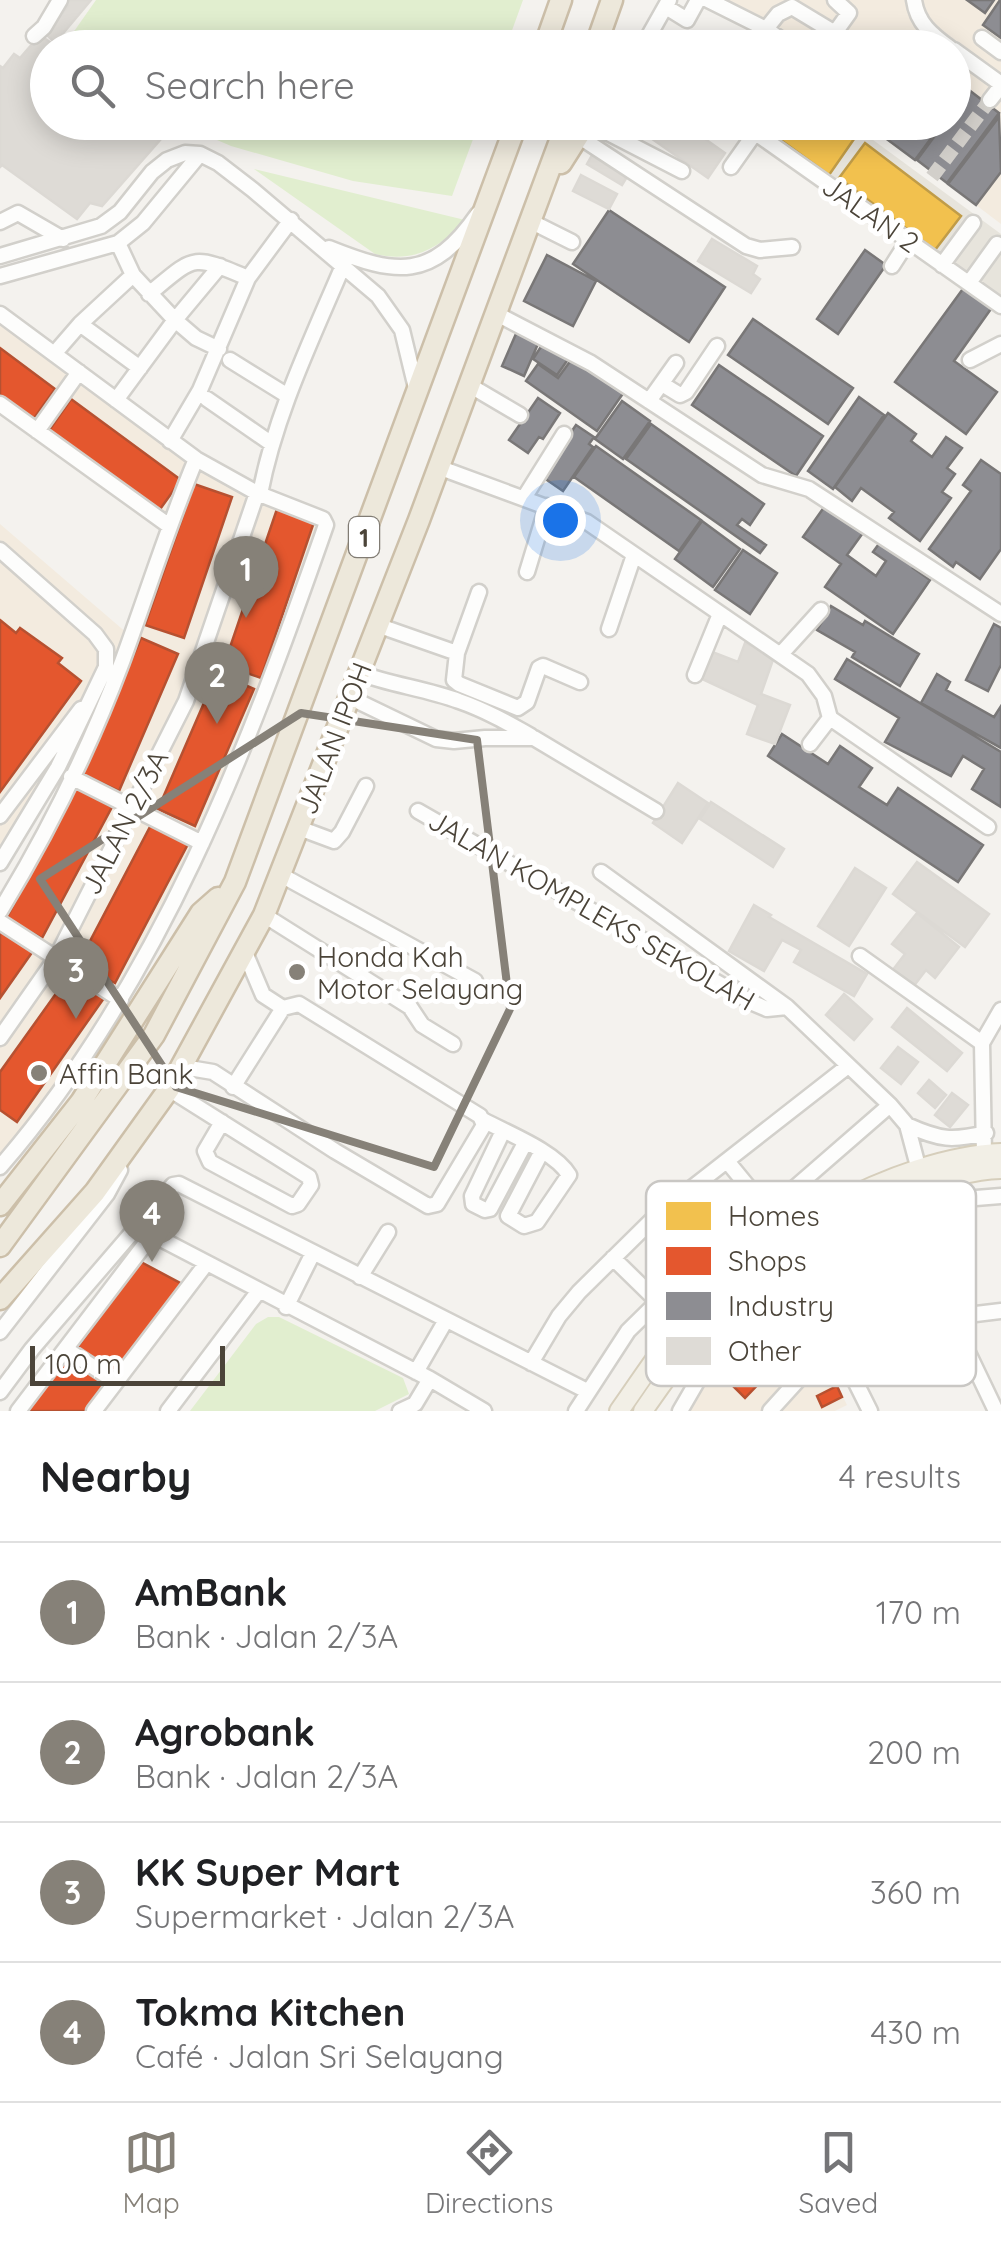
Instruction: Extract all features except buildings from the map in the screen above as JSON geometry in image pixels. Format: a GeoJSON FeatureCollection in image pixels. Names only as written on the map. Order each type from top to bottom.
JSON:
{"type":"FeatureCollection","features":[{"type":"Feature","properties":{"kind":"highway"},"geometry":{"type":"LineString","coordinates":[[551,30],[562,0]]}},
{"type":"Feature","properties":{"kind":"highway"},"geometry":{"type":"LineString","coordinates":[[603,30],[612,0]]}},
{"type":"Feature","properties":{"kind":"highway","name":"JALAN IPOH"},"geometry":{"type":"LineString","coordinates":[[0,1246],[154,1035],[235,882],[511,140]]}},
{"type":"Feature","properties":{"kind":"highway","name":"JALAN IPOH"},"geometry":{"type":"LineString","coordinates":[[0,1300],[96,1192],[169,1089],[264,915],[540,194],[572,140]]}},
{"type":"Feature","properties":{"kind":"highway"},"geometry":{"type":"LineString","coordinates":[[0,1205],[80,1102],[201,913],[235,882]]}},
{"type":"Feature","properties":{"kind":"main road"},"geometry":{"type":"LineString","coordinates":[[894,1181],[919,1170],[992,1154]]}},
{"type":"Feature","properties":{"kind":"main road"},"geometry":{"type":"LineString","coordinates":[[942,1181],[1001,1169]]}},
{"type":"Feature","properties":{"kind":"main road"},"geometry":{"type":"LineString","coordinates":[[619,1411],[646,1374]]}},
{"type":"Feature","properties":{"kind":"main road"},"geometry":{"type":"LineString","coordinates":[[644,1411],[660,1386]]}},
{"type":"Feature","properties":{"kind":"street"},"geometry":{"type":"LineString","coordinates":[[42,30],[60,0]]}},
{"type":"Feature","properties":{"kind":"street"},"geometry":{"type":"LineString","coordinates":[[652,30],[668,3],[687,20],[698,0]]}},
{"type":"Feature","properties":{"kind":"street"},"geometry":{"type":"LineString","coordinates":[[708,0],[734,5],[766,29],[778,14],[792,7],[830,30]]}},
{"type":"Feature","properties":{"kind":"street"},"geometry":{"type":"LineString","coordinates":[[835,0],[849,13],[837,30]]}},
{"type":"Feature","properties":{"kind":"street"},"geometry":{"type":"LineString","coordinates":[[914,0],[915,10],[927,30]]}},
{"type":"Feature","properties":{"kind":"street"},"geometry":{"type":"LineString","coordinates":[[982,38],[1001,52]]}},
{"type":"Feature","properties":{"kind":"street"},"geometry":{"type":"LineString","coordinates":[[971,63],[1001,85],[990,100]]}},
{"type":"Feature","properties":{"kind":"street"},"geometry":{"type":"LineString","coordinates":[[600,140],[752,249],[792,247]]}},
{"type":"Feature","properties":{"kind":"street"},"geometry":{"type":"LineString","coordinates":[[612,140],[682,171]]}},
{"type":"Feature","properties":{"kind":"street"},"geometry":{"type":"LineString","coordinates":[[731,167],[750,140]]}},
{"type":"Feature","properties":{"kind":"street","name":"JALAN 2"},"geometry":{"type":"LineString","coordinates":[[765,140],[968,283],[998,299]]}},
{"type":"Feature","properties":{"kind":"street"},"geometry":{"type":"LineString","coordinates":[[0,256],[101,226],[120,212],[152,172],[167,160],[185,153],[200,154],[218,163],[291,220],[378,296],[402,330],[418,393]]}},
{"type":"Feature","properties":{"kind":"street"},"geometry":{"type":"LineString","coordinates":[[0,276],[118,243],[143,222],[200,154]]}},
{"type":"Feature","properties":{"kind":"street"},"geometry":{"type":"LineString","coordinates":[[323,246],[370,264],[396,269],[416,267],[452,245],[492,192]]}},
{"type":"Feature","properties":{"kind":"street"},"geometry":{"type":"LineString","coordinates":[[0,222],[18,213],[64,239]]}},
{"type":"Feature","properties":{"kind":"street"},"geometry":{"type":"LineString","coordinates":[[170,441],[224,354],[248,278],[291,220]]}},
{"type":"Feature","properties":{"kind":"street"},"geometry":{"type":"LineString","coordinates":[[530,220],[572,242]]}},
{"type":"Feature","properties":{"kind":"street"},"geometry":{"type":"LineString","coordinates":[[942,264],[973,223]]}},
{"type":"Feature","properties":{"kind":"street"},"geometry":{"type":"LineString","coordinates":[[892,266],[908,241]]}},
{"type":"Feature","properties":{"kind":"street"},"geometry":{"type":"LineString","coordinates":[[118,243],[133,275],[175,320],[196,338],[288,396]]}},
{"type":"Feature","properties":{"kind":"street"},"geometry":{"type":"LineString","coordinates":[[968,283],[997,244]]}},
{"type":"Feature","properties":{"kind":"street"},"geometry":{"type":"LineString","coordinates":[[149,294],[193,260],[207,260],[248,278]]}},
{"type":"Feature","properties":{"kind":"street"},"geometry":{"type":"LineString","coordinates":[[116,400],[220,266]]}},
{"type":"Feature","properties":{"kind":"street","name":"JALAN 2/3A"},"geometry":{"type":"LineString","coordinates":[[0,1038],[56,958],[186,700],[259,493],[288,396],[342,268]]}},
{"type":"Feature","properties":{"kind":"street"},"geometry":{"type":"LineString","coordinates":[[54,354],[133,275]]}},
{"type":"Feature","properties":{"kind":"street"},"geometry":{"type":"LineString","coordinates":[[495,313],[591,363],[762,475],[809,489],[1001,614]]}},
{"type":"Feature","properties":{"kind":"street"},"geometry":{"type":"LineString","coordinates":[[0,314],[196,459],[259,493],[324,519],[326,526],[270,686],[202,842],[121,1000],[24,1140],[0,1167]]}},
{"type":"Feature","properties":{"kind":"street"},"geometry":{"type":"LineString","coordinates":[[80,324],[140,368]]}},
{"type":"Feature","properties":{"kind":"street"},"geometry":{"type":"LineString","coordinates":[[970,360],[1001,344]]}},
{"type":"Feature","properties":{"kind":"street"},"geometry":{"type":"LineString","coordinates":[[662,384],[680,394],[686,392],[717,346]]}},
{"type":"Feature","properties":{"kind":"street"},"geometry":{"type":"LineString","coordinates":[[650,401],[676,363]]}},
{"type":"Feature","properties":{"kind":"street"},"geometry":{"type":"LineString","coordinates":[[37,431],[79,372]]}},
{"type":"Feature","properties":{"kind":"street"},"geometry":{"type":"LineString","coordinates":[[468,385],[520,415]]}},
{"type":"Feature","properties":{"kind":"street"},"geometry":{"type":"LineString","coordinates":[[207,398],[272,444]]}},
{"type":"Feature","properties":{"kind":"street"},"geometry":{"type":"LineString","coordinates":[[0,404],[168,525]]}},
{"type":"Feature","properties":{"kind":"street"},"geometry":{"type":"LineString","coordinates":[[524,498],[564,434]]}},
{"type":"Feature","properties":{"kind":"street"},"geometry":{"type":"LineString","coordinates":[[0,911],[71,777],[120,667],[168,525],[196,459]]}},
{"type":"Feature","properties":{"kind":"street"},"geometry":{"type":"LineString","coordinates":[[438,467],[587,522],[808,674],[824,696],[830,718],[988,827]]}},
{"type":"Feature","properties":{"kind":"street"},"geometry":{"type":"LineString","coordinates":[[527,572],[547,506]]}},
{"type":"Feature","properties":{"kind":"street"},"geometry":{"type":"LineString","coordinates":[[0,864],[58,767],[106,667],[106,649],[96,634],[1,553]]}},
{"type":"Feature","properties":{"kind":"street"},"geometry":{"type":"LineString","coordinates":[[610,629],[634,555]]}},
{"type":"Feature","properties":{"kind":"street"},"geometry":{"type":"LineString","coordinates":[[479,592],[458,653],[454,680],[518,708],[527,702],[539,668],[544,666],[580,682]]}},
{"type":"Feature","properties":{"kind":"street"},"geometry":{"type":"LineString","coordinates":[[781,654],[820,610]]}},
{"type":"Feature","properties":{"kind":"street"},"geometry":{"type":"LineString","coordinates":[[694,675],[720,614]]}},
{"type":"Feature","properties":{"kind":"street"},"geometry":{"type":"LineString","coordinates":[[377,625],[458,653]]}},
{"type":"Feature","properties":{"kind":"street"},"geometry":{"type":"LineString","coordinates":[[359,673],[492,714],[656,811]]}},
{"type":"Feature","properties":{"kind":"street"},"geometry":{"type":"LineString","coordinates":[[0,816],[94,693]]}},
{"type":"Feature","properties":{"kind":"street"},"geometry":{"type":"LineString","coordinates":[[349,697],[436,738],[534,738]]}},
{"type":"Feature","properties":{"kind":"street"},"geometry":{"type":"LineString","coordinates":[[810,744],[830,718]]}},
{"type":"Feature","properties":{"kind":"street"},"geometry":{"type":"LineString","coordinates":[[71,777],[202,842]]}},
{"type":"Feature","properties":{"kind":"street"},"geometry":{"type":"LineString","coordinates":[[299,828],[334,841],[366,786]]}},
{"type":"Feature","properties":{"kind":"street","name":"JALAN KOMPLEKS SEKOLAH"},"geometry":{"type":"LineString","coordinates":[[418,811],[767,1009],[787,1006]]}},
{"type":"Feature","properties":{"kind":"street","name":"JALAN KOMPLEKS SEKOLAH"},"geometry":{"type":"LineString","coordinates":[[601,872],[787,1006],[907,1125],[919,1170]]}},
{"type":"Feature","properties":{"kind":"street"},"geometry":{"type":"LineString","coordinates":[[281,875],[476,981]]}},
{"type":"Feature","properties":{"kind":"street"},"geometry":{"type":"LineString","coordinates":[[264,915],[410,1007],[422,1025],[452,1044]]}},
{"type":"Feature","properties":{"kind":"street"},"geometry":{"type":"LineString","coordinates":[[0,922],[121,1000]]}},
{"type":"Feature","properties":{"kind":"street"},"geometry":{"type":"LineString","coordinates":[[244,950],[264,995],[283,1008]]}},
{"type":"Feature","properties":{"kind":"street"},"geometry":{"type":"LineString","coordinates":[[860,956],[982,1043]]}},
{"type":"Feature","properties":{"kind":"street"},"geometry":{"type":"LineString","coordinates":[[234,1088],[283,1008],[299,1004],[484,1120],[542,1151],[564,1166],[569,1175],[537,1222],[524,1226],[508,1216],[542,1151]]}},
{"type":"Feature","properties":{"kind":"street"},"geometry":{"type":"LineString","coordinates":[[992,1154],[986,1133],[982,1043],[1001,1010]]}},
{"type":"Feature","properties":{"kind":"street"},"geometry":{"type":"LineString","coordinates":[[700,1181],[848,1066]]}},
{"type":"Feature","properties":{"kind":"street"},"geometry":{"type":"LineString","coordinates":[[183,1068],[213,1072],[428,1206],[437,1204],[484,1120]]}},
{"type":"Feature","properties":{"kind":"street"},"geometry":{"type":"LineString","coordinates":[[169,1089],[222,1122],[309,1177],[312,1182],[298,1204],[292,1206],[210,1162],[205,1152],[222,1122]]}},
{"type":"Feature","properties":{"kind":"street"},"geometry":{"type":"LineString","coordinates":[[803,1181],[890,1105]]}},
{"type":"Feature","properties":{"kind":"street"},"geometry":{"type":"LineString","coordinates":[[0,1332],[107,1194],[149,1116]]}},
{"type":"Feature","properties":{"kind":"street"},"geometry":{"type":"LineString","coordinates":[[907,1125],[954,1141],[986,1133]]}},
{"type":"Feature","properties":{"kind":"street"},"geometry":{"type":"LineString","coordinates":[[503,1130],[472,1196],[473,1204],[485,1210],[490,1208],[525,1143]]}},
{"type":"Feature","properties":{"kind":"street"},"geometry":{"type":"LineString","coordinates":[[727,1160],[744,1181]]}},
{"type":"Feature","properties":{"kind":"street"},"geometry":{"type":"LineString","coordinates":[[0,1392],[136,1226],[173,1185],[179,1184],[587,1391]]}},
{"type":"Feature","properties":{"kind":"street"},"geometry":{"type":"LineString","coordinates":[[976,1199],[1001,1196]]}},
{"type":"Feature","properties":{"kind":"street"},"geometry":{"type":"LineString","coordinates":[[136,1226],[484,1411]]}},
{"type":"Feature","properties":{"kind":"street"},"geometry":{"type":"LineString","coordinates":[[531,1363],[559,1316],[646,1226]]}},
{"type":"Feature","properties":{"kind":"street"},"geometry":{"type":"LineString","coordinates":[[360,1277],[388,1232]]}},
{"type":"Feature","properties":{"kind":"street"},"geometry":{"type":"LineString","coordinates":[[18,1411],[152,1235]]}},
{"type":"Feature","properties":{"kind":"street"},"geometry":{"type":"LineString","coordinates":[[286,1306],[313,1253]]}},
{"type":"Feature","properties":{"kind":"street"},"geometry":{"type":"LineString","coordinates":[[613,1258],[646,1290]]}},
{"type":"Feature","properties":{"kind":"street"},"geometry":{"type":"LineString","coordinates":[[94,1411],[206,1264]]}},
{"type":"Feature","properties":{"kind":"street"},"geometry":{"type":"LineString","coordinates":[[168,1411],[258,1292]]}},
{"type":"Feature","properties":{"kind":"street"},"geometry":{"type":"LineString","coordinates":[[976,1314],[1001,1310]]}},
{"type":"Feature","properties":{"kind":"street"},"geometry":{"type":"LineString","coordinates":[[576,1411],[628,1331],[646,1314]]}},
{"type":"Feature","properties":{"kind":"street"},"geometry":{"type":"LineString","coordinates":[[400,1411],[415,1404],[446,1320]]}},
{"type":"Feature","properties":{"kind":"street"},"geometry":{"type":"LineString","coordinates":[[66,1349],[116,1382]]}},
{"type":"Feature","properties":{"kind":"street"},"geometry":{"type":"LineString","coordinates":[[976,1368],[996,1411]]}},
{"type":"Feature","properties":{"kind":"street"},"geometry":{"type":"LineString","coordinates":[[680,1411],[695,1386]]}},
{"type":"Feature","properties":{"kind":"street"},"geometry":{"type":"LineString","coordinates":[[770,1411],[793,1386]]}},
{"type":"Feature","properties":{"kind":"street"},"geometry":{"type":"LineString","coordinates":[[858,1386],[870,1411]]}},
{"type":"Feature","properties":{"kind":"highlighted area"},"geometry":{"type":"Polygon","coordinates":[[[301,713],[477,740],[510,1009],[434,1167],[176,1087],[40,879],[301,713]]]}},
{"type":"Feature","properties":{"kind":"shaded area"},"geometry":{"type":"Polygon","coordinates":[[[707,0],[1001,0],[1001,224],[890,140],[971,140],[971,30],[747,30],[707,0]]]}},
{"type":"Feature","properties":{"kind":"shaded area"},"geometry":{"type":"Polygon","coordinates":[[[772,140],[873,140],[1001,234],[1001,299],[772,140]]]}},
{"type":"Feature","properties":{"kind":"shaded area"},"geometry":{"type":"Polygon","coordinates":[[[0,320],[169,446],[322,522],[266,687],[198,845],[117,1000],[0,1161],[0,918],[76,776],[172,524],[0,400],[0,320]]]}},
{"type":"Feature","properties":{"kind":"shaded area"},"geometry":{"type":"Polygon","coordinates":[[[0,524],[128,634],[0,865],[0,524]]]}},
{"type":"Feature","properties":{"kind":"shaded area"},"geometry":{"type":"Polygon","coordinates":[[[698,1386],[838,1386],[847,1405],[835,1411],[685,1411],[698,1386]]]}},
{"type":"Feature","properties":{"kind":"green space"},"geometry":{"type":"Polygon","coordinates":[[[96,0],[523,0],[512,30],[75,30],[96,0]]]}},
{"type":"Feature","properties":{"kind":"green space"},"geometry":{"type":"Polygon","coordinates":[[[217,140],[473,140],[452,196],[353,181],[217,140]]]}},
{"type":"Feature","properties":{"kind":"green space"},"geometry":{"type":"Polygon","coordinates":[[[254,169],[465,220],[445,239],[424,251],[401,257],[375,254],[254,169]]]}},
{"type":"Feature","properties":{"kind":"green space"},"geometry":{"type":"Polygon","coordinates":[[[268,1317],[279,1317],[403,1378],[409,1394],[375,1411],[190,1411],[256,1324],[268,1317]]]}},
{"type":"Feature","properties":{"kind":"tunnel"},"geometry":{"type":"LineString","coordinates":[[971,125],[990,100]]}},
{"type":"Feature","properties":{"kind":"tunnel"},"geometry":{"type":"LineString","coordinates":[[932,177],[960,140]]}},
{"type":"Feature","properties":{"kind":"place","name":"AmBank"},"geometry":{"type":"Point","coordinates":[246,618]}},
{"type":"Feature","properties":{"kind":"place","name":"Agrobank"},"geometry":{"type":"Point","coordinates":[217,724]}},
{"type":"Feature","properties":{"kind":"place","name":"Honda Kah Motor Selayang"},"geometry":{"type":"Point","coordinates":[297,972]}},
{"type":"Feature","properties":{"kind":"place","name":"KK Super Mart"},"geometry":{"type":"Point","coordinates":[76,1019]}},
{"type":"Feature","properties":{"kind":"place","name":"Affin Bank"},"geometry":{"type":"Point","coordinates":[39,1073]}},
{"type":"Feature","properties":{"kind":"place","name":"Tokma Kitchen"},"geometry":{"type":"Point","coordinates":[152,1262]}}]}
